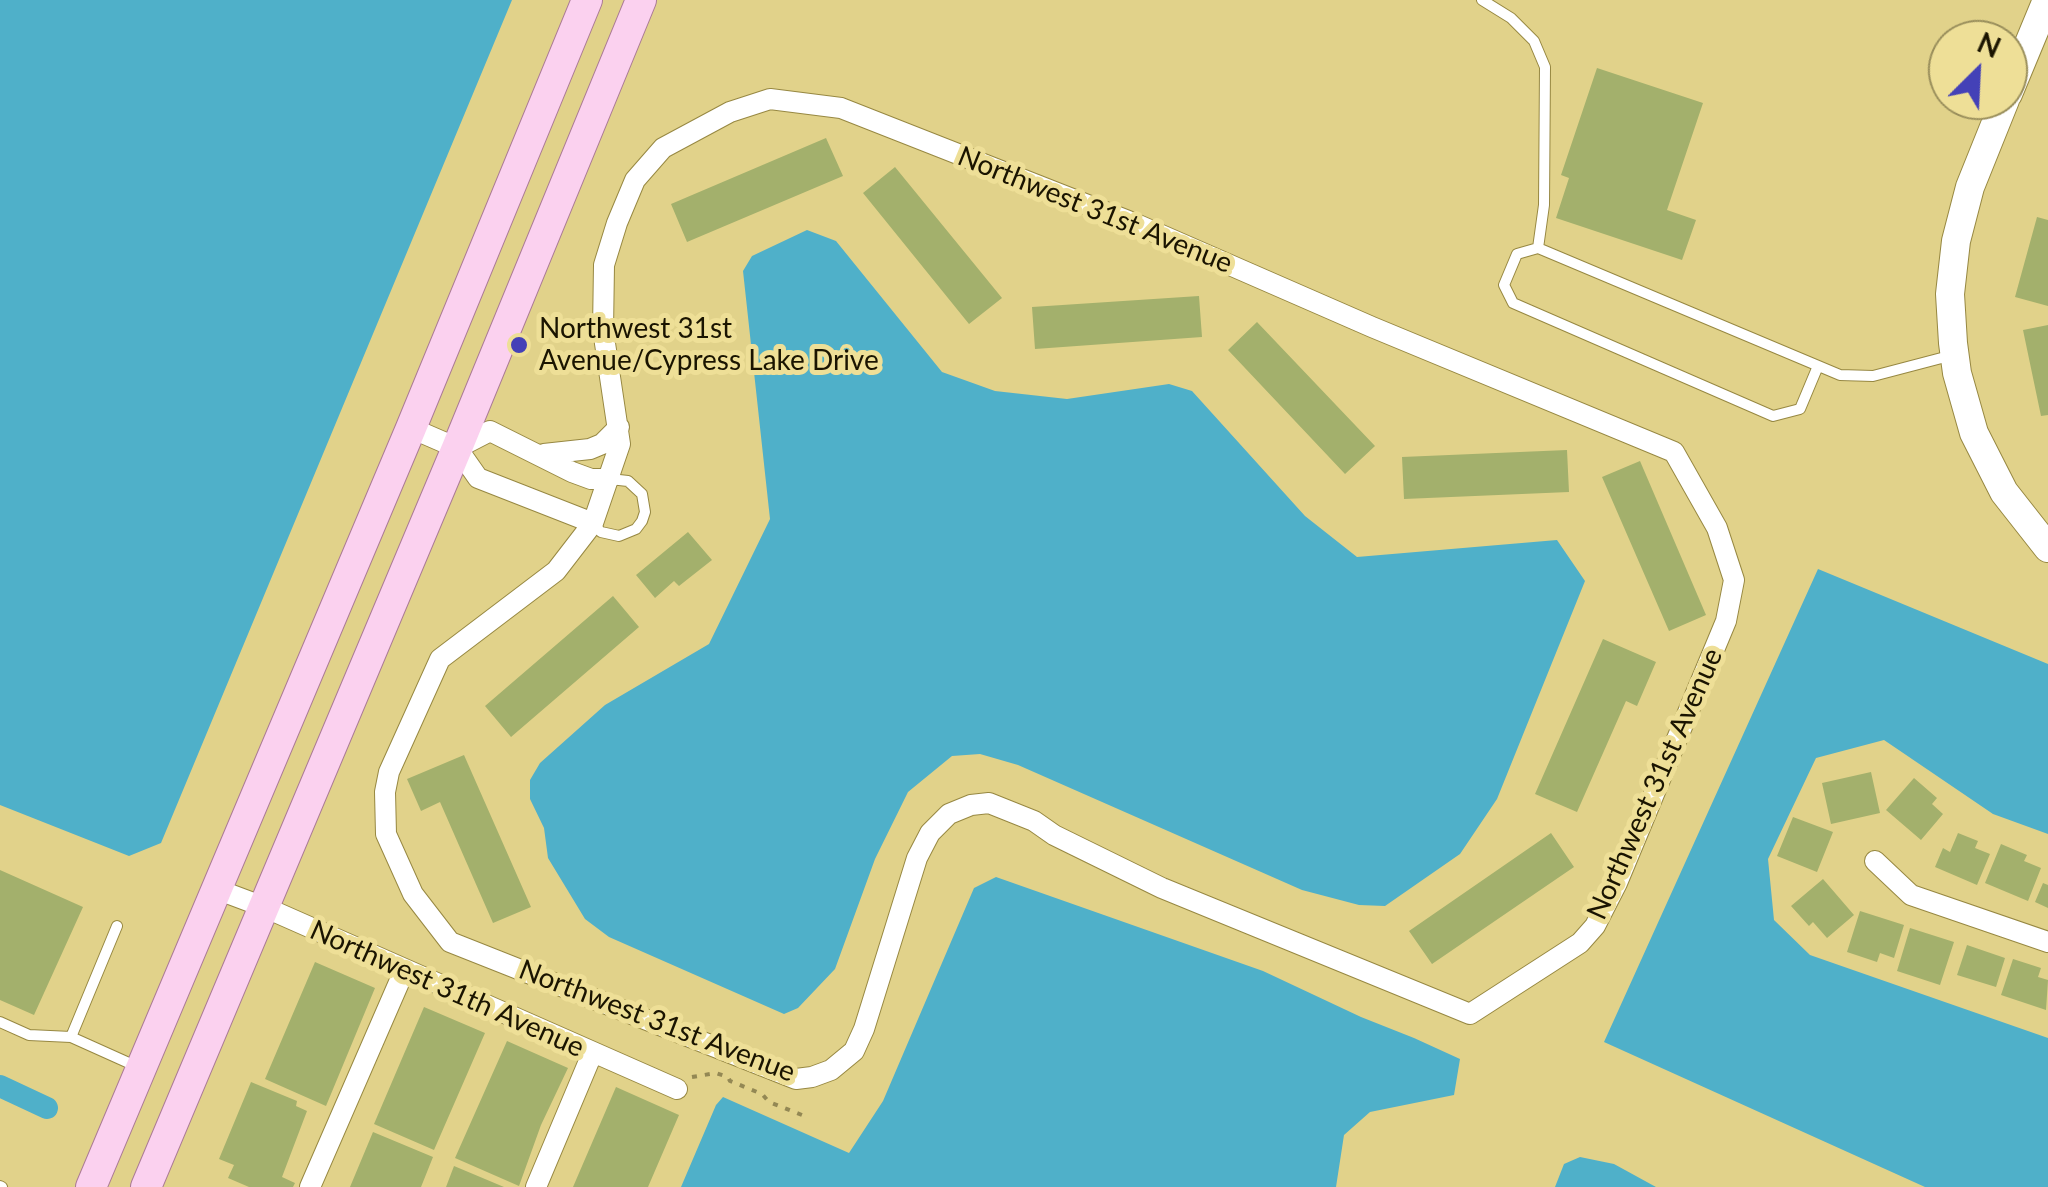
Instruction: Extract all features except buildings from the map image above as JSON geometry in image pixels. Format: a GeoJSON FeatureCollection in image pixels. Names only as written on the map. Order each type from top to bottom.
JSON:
{"type":"FeatureCollection","features":[{"type":"Feature","properties":{"kind":"main road"},"geometry":{"type":"LineString","coordinates":[[91,1187],[587,0]]}},
{"type":"Feature","properties":{"kind":"main road"},"geometry":{"type":"LineString","coordinates":[[146,1187],[641,0]]}},
{"type":"Feature","properties":{"kind":"main road"},"geometry":{"type":"LineString","coordinates":[[2028,46],[2047,0]]}},
{"type":"Feature","properties":{"kind":"main road"},"geometry":{"type":"LineString","coordinates":[[1998,120],[1970,187],[1956,241],[1950,294],[1954,355],[1974,432],[1992,472],[2016,511],[2048,548]]}},
{"type":"Feature","properties":{"kind":"street","name":"Northwest 31st Avenue"},"geometry":{"type":"LineString","coordinates":[[770,99],[841,108],[1136,224],[1674,452],[1717,528],[1734,580],[1726,621],[1595,926],[1580,943],[1470,1014],[1162,888],[1034,821],[990,803],[949,814],[930,833],[917,858],[854,1051],[832,1070],[796,1080],[450,942],[413,894],[386,834],[385,792],[389,772],[440,659],[556,571],[593,523],[620,444],[618,427],[603,330],[604,265],[616,223],[636,180],[662,148],[730,112],[770,99]]}},
{"type":"Feature","properties":{"kind":"street"},"geometry":{"type":"LineString","coordinates":[[537,453],[565,454],[590,449],[602,444],[618,427]]}},
{"type":"Feature","properties":{"kind":"street"},"geometry":{"type":"LineString","coordinates":[[411,428],[457,448],[478,478],[593,523]]}},
{"type":"Feature","properties":{"kind":"street"},"geometry":{"type":"LineString","coordinates":[[457,448],[490,432],[572,472],[609,480]]}},
{"type":"Feature","properties":{"kind":"street"},"geometry":{"type":"LineString","coordinates":[[1875,861],[1911,895],[2048,942]]}},
{"type":"Feature","properties":{"kind":"street","name":"Northwest 31th Avenue"},"geometry":{"type":"LineString","coordinates":[[216,889],[677,1089]]}},
{"type":"Feature","properties":{"kind":"street"},"geometry":{"type":"LineString","coordinates":[[310,1187],[404,971]]}},
{"type":"Feature","properties":{"kind":"street"},"geometry":{"type":"LineString","coordinates":[[536,1187],[592,1054]]}},
{"type":"Feature","properties":{"kind":"lane"},"geometry":{"type":"LineString","coordinates":[[1482,0],[1510,18],[1534,41],[1545,67],[1544,205],[1538,248]]}},
{"type":"Feature","properties":{"kind":"lane"},"geometry":{"type":"LineString","coordinates":[[1818,366],[1800,409],[1774,416],[1513,303],[1504,285],[1517,254],[1538,248],[1840,375],[1874,376],[1954,355]]}},
{"type":"Feature","properties":{"kind":"lane"},"geometry":{"type":"LineString","coordinates":[[593,523],[601,532],[619,536],[642,521],[642,494],[628,481],[609,480]]}},
{"type":"Feature","properties":{"kind":"lane"},"geometry":{"type":"LineString","coordinates":[[70,1036],[118,926]]}},
{"type":"Feature","properties":{"kind":"lane"},"geometry":{"type":"LineString","coordinates":[[0,1022],[29,1035],[70,1036],[141,1068]]}},
{"type":"Feature","properties":{"kind":"path"},"geometry":{"type":"LineString","coordinates":[[677,1089],[691,1077],[716,1073],[762,1094],[768,1102],[807,1116]]}},
{"type":"Feature","properties":{"kind":"water"},"geometry":{"type":"Polygon","coordinates":[[[0,0],[512,0],[161,843],[129,856],[0,805],[0,0]]]}},
{"type":"Feature","properties":{"kind":"water"},"geometry":{"type":"Polygon","coordinates":[[[807,230],[836,241],[942,372],[995,391],[1067,399],[1169,384],[1192,391],[1305,516],[1357,557],[1557,540],[1585,581],[1497,799],[1460,854],[1385,906],[1359,905],[1302,890],[1018,765],[980,754],[952,756],[908,792],[875,859],[835,969],[798,1008],[784,1014],[609,937],[585,919],[548,858],[544,828],[530,799],[530,780],[540,763],[605,705],[709,644],[770,519],[743,271],[752,256],[807,230]]]}},
{"type":"Feature","properties":{"kind":"water"},"geometry":{"type":"Polygon","coordinates":[[[1818,569],[2048,664],[2048,834],[1993,814],[1884,740],[1816,758],[1768,859],[1774,920],[1810,955],[2048,1038],[2048,1187],[1925,1187],[1604,1042],[1818,569]]]}},
{"type":"Feature","properties":{"kind":"water"},"geometry":{"type":"Polygon","coordinates":[[[996,877],[1263,971],[1460,1059],[1454,1095],[1370,1112],[1344,1135],[1336,1187],[681,1187],[723,1097],[849,1153],[883,1101],[974,888],[996,877]]]}},
{"type":"Feature","properties":{"kind":"water"},"geometry":{"type":"Polygon","coordinates":[[[1580,1157],[1614,1164],[1656,1187],[1555,1187],[1564,1164],[1580,1157]]]}},
{"type":"Feature","properties":{"kind":"waterway"},"geometry":{"type":"LineString","coordinates":[[0,1086],[47,1108]]}},
{"type":"Feature","properties":{"kind":"place","name":"Northwest 31st Avenue/Cypress Lake Drive"},"geometry":{"type":"Point","coordinates":[519,345]}}]}
